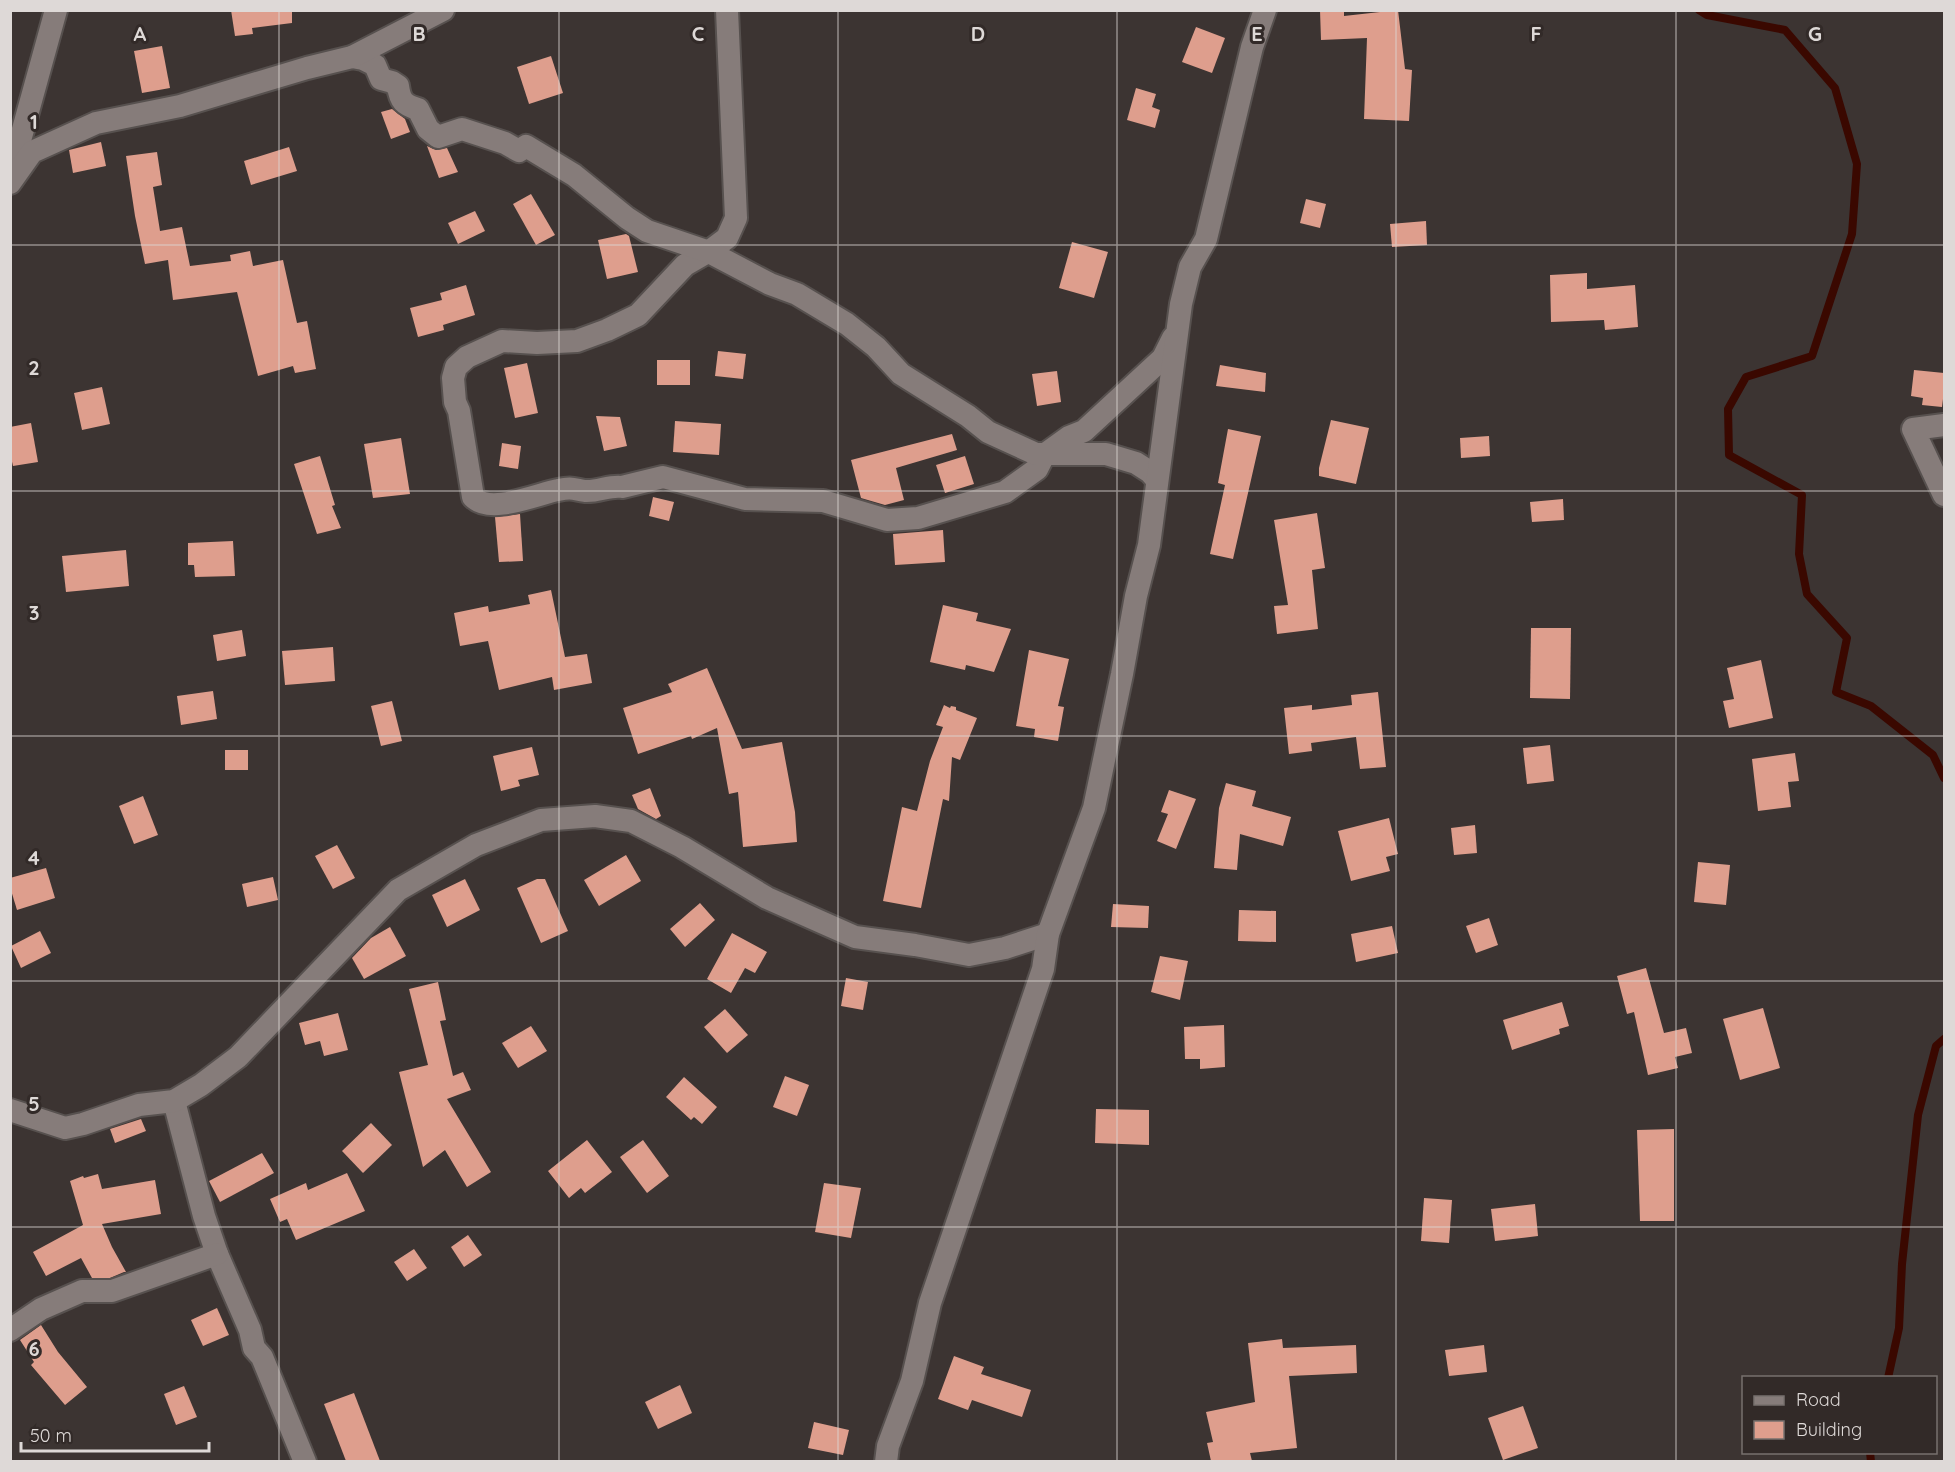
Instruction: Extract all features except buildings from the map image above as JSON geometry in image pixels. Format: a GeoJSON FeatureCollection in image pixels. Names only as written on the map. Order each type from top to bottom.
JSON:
{"type":"FeatureCollection","features":[{"type":"Feature","properties":{"kind":"street"},"geometry":{"type":"LineString","coordinates":[[10,174],[56,10]]}},
{"type":"Feature","properties":{"kind":"street"},"geometry":{"type":"LineString","coordinates":[[10,183],[32,152],[96,123],[180,106],[352,57],[443,10]]}},
{"type":"Feature","properties":{"kind":"street"},"geometry":{"type":"LineString","coordinates":[[727,10],[736,218],[727,238],[709,252],[685,265],[638,315],[608,330],[577,341],[537,343],[502,341],[467,357],[456,368],[453,378],[455,402],[459,411],[473,497],[478,502],[487,505],[574,487],[584,491],[622,487],[663,477],[745,500],[823,501],[887,520],[918,518],[1005,492],[1037,470],[1044,455],[1069,436],[1084,431],[1155,366],[1163,358],[1177,330]]}},
{"type":"Feature","properties":{"kind":"street"},"geometry":{"type":"LineString","coordinates":[[886,1461],[888,1446],[912,1381],[930,1303],[1042,969],[1048,934],[1094,808],[1136,596],[1149,545],[1181,304],[1190,267],[1206,239],[1252,47],[1265,10]]}},
{"type":"Feature","properties":{"kind":"street"},"geometry":{"type":"LineString","coordinates":[[352,57],[375,65],[381,79],[398,86],[400,99],[406,105],[418,109],[428,129],[438,137],[462,129],[505,143],[519,151],[526,146],[574,175],[627,218],[647,231],[709,252],[770,284],[797,294],[847,324],[876,347],[902,374],[968,416],[988,432],[1036,454],[1106,453],[1136,463],[1150,472],[1157,480]]}},
{"type":"Feature","properties":{"kind":"street"},"geometry":{"type":"LineString","coordinates":[[1944,424],[1913,429],[1944,495]]}},
{"type":"Feature","properties":{"kind":"street"},"geometry":{"type":"LineString","coordinates":[[10,1110],[65,1128],[140,1105],[174,1101],[201,1085],[238,1057],[398,890],[476,845],[541,820],[595,816],[631,821],[682,847],[767,898],[855,937],[969,955],[1005,948],[1048,934]]}},
{"type":"Feature","properties":{"kind":"street"},"geometry":{"type":"LineString","coordinates":[[174,1101],[204,1216],[250,1330],[254,1348],[262,1357],[305,1461]]}},
{"type":"Feature","properties":{"kind":"street"},"geometry":{"type":"LineString","coordinates":[[10,1330],[41,1309],[82,1291],[112,1291],[218,1254]]}},
{"type":"Feature","properties":{"kind":"waterway"},"geometry":{"type":"LineString","coordinates":[[1699,10],[1707,15],[1785,30],[1835,88],[1857,164],[1852,234],[1812,356],[1746,377],[1728,409],[1729,455],[1802,495],[1799,554],[1807,594],[1847,638],[1836,692],[1871,706],[1933,755],[1944,778]]}},
{"type":"Feature","properties":{"kind":"waterway"},"geometry":{"type":"LineString","coordinates":[[1888,1376],[1899,1328],[1902,1264],[1918,1115],[1936,1046],[1944,1039]]}},
{"type":"Feature","properties":{"kind":"waterway"},"geometry":{"type":"LineString","coordinates":[[1870,1454],[1871,1462]]}}]}
